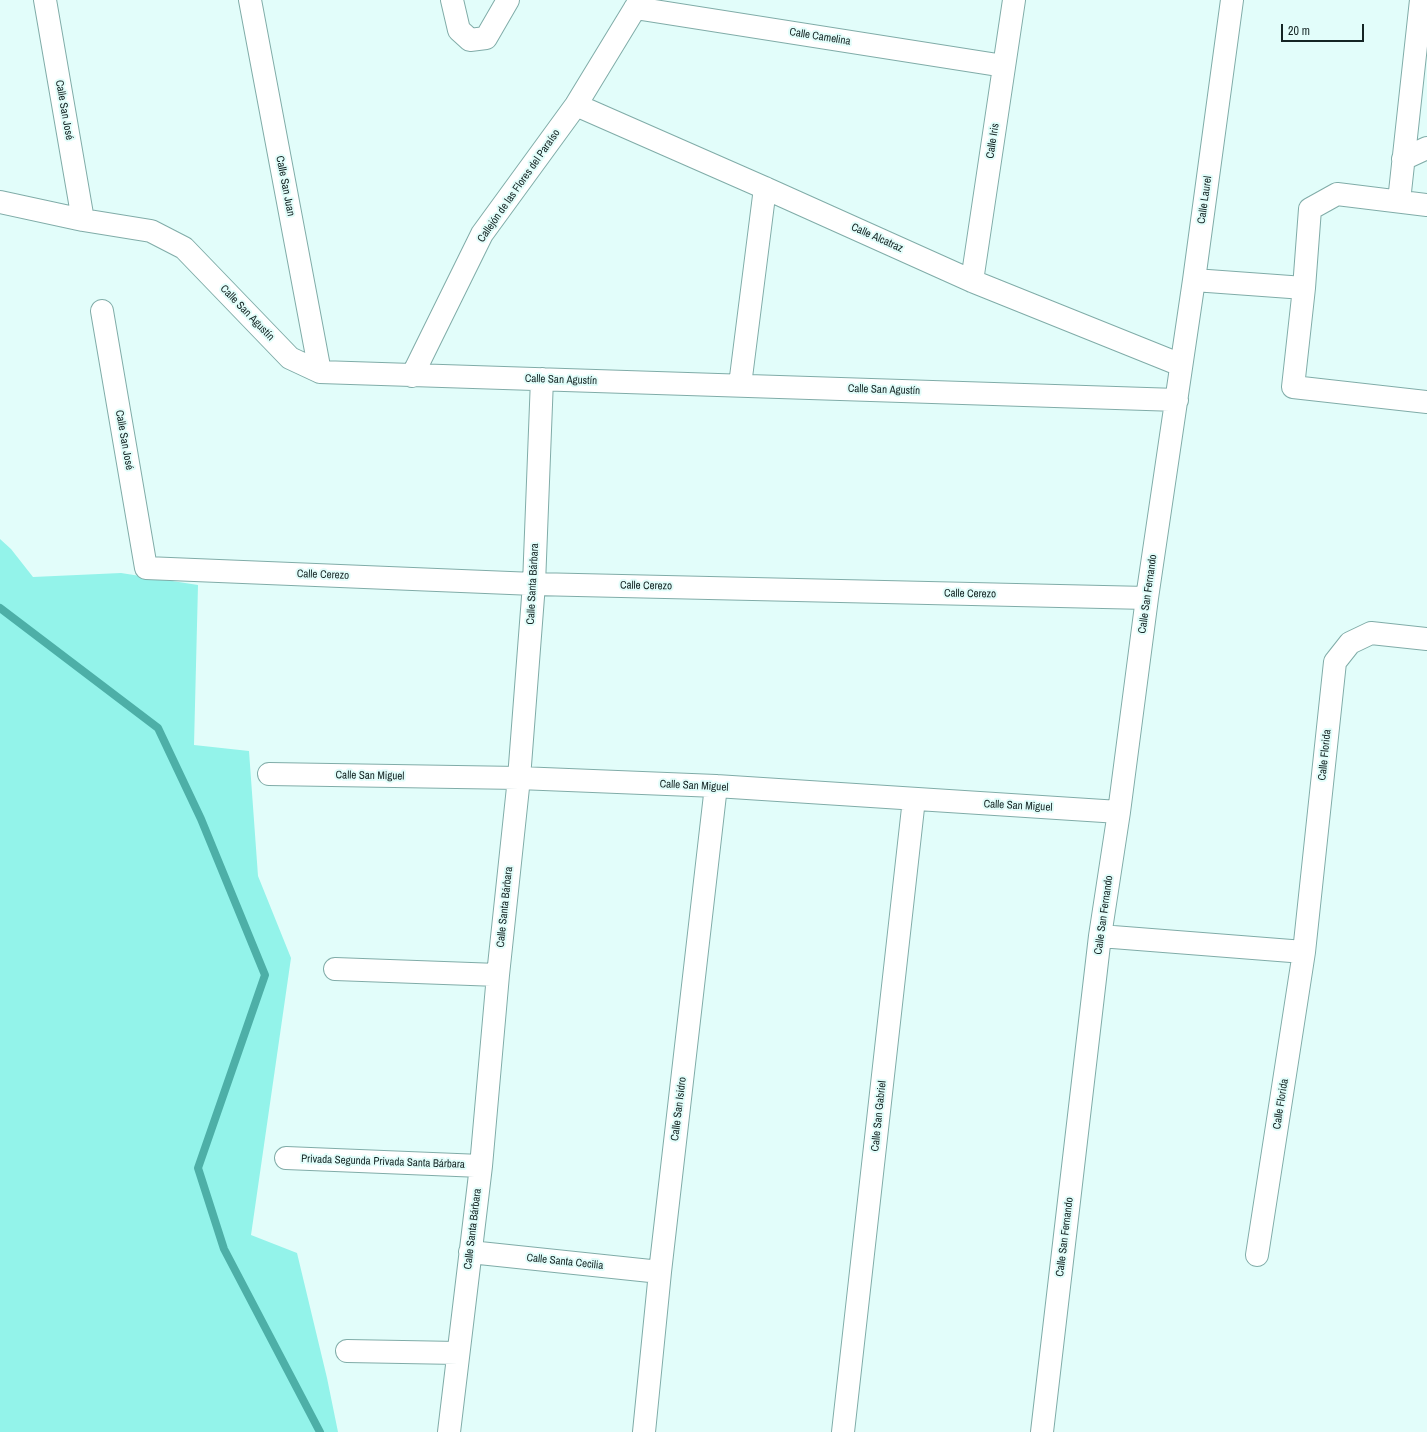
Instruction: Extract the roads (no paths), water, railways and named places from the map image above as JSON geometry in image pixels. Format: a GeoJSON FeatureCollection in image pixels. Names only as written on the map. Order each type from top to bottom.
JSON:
{"type":"FeatureCollection","features":[{"type":"Feature","properties":{"kind":"street","name":"Calle San José"},"geometry":{"type":"LineString","coordinates":[[45,0],[83,220]]}},
{"type":"Feature","properties":{"kind":"street","name":"Calle San Juan"},"geometry":{"type":"LineString","coordinates":[[250,0],[320,372]]}},
{"type":"Feature","properties":{"kind":"street"},"geometry":{"type":"LineString","coordinates":[[452,0],[459,30],[470,40],[486,38],[508,0]]}},
{"type":"Feature","properties":{"kind":"street","name":"Calle Iris"},"geometry":{"type":"LineString","coordinates":[[972,281],[1014,0]]}},
{"type":"Feature","properties":{"kind":"street","name":"Calle Laurel"},"geometry":{"type":"LineString","coordinates":[[1178,400],[1181,365],[1232,0]]}},
{"type":"Feature","properties":{"kind":"street"},"geometry":{"type":"LineString","coordinates":[[1399,201],[1421,0]]}},
{"type":"Feature","properties":{"kind":"street","name":"Calle Camelina"},"geometry":{"type":"LineString","coordinates":[[638,4],[1004,66]]}},
{"type":"Feature","properties":{"kind":"street","name":"Callejón de las Flores del Paraíso"},"geometry":{"type":"LineString","coordinates":[[412,376],[482,234],[576,105],[638,4]]}},
{"type":"Feature","properties":{"kind":"street","name":"Calle Alcatraz"},"geometry":{"type":"LineString","coordinates":[[576,105],[972,281],[1181,365]]}},
{"type":"Feature","properties":{"kind":"street"},"geometry":{"type":"LineString","coordinates":[[1403,160],[1427,148]]}},
{"type":"Feature","properties":{"kind":"street"},"geometry":{"type":"LineString","coordinates":[[740,385],[765,188]]}},
{"type":"Feature","properties":{"kind":"street"},"geometry":{"type":"LineString","coordinates":[[1427,205],[1337,194],[1310,209],[1304,288],[1293,387],[1427,402]]}},
{"type":"Feature","properties":{"kind":"street","name":"Calle San Agustín"},"geometry":{"type":"LineString","coordinates":[[0,202],[83,220],[151,231],[184,248],[290,358],[320,372],[1178,400]]}},
{"type":"Feature","properties":{"kind":"street"},"geometry":{"type":"LineString","coordinates":[[1194,280],[1304,288]]}},
{"type":"Feature","properties":{"kind":"street","name":"Calle San José"},"geometry":{"type":"LineString","coordinates":[[102,311],[146,568]]}},
{"type":"Feature","properties":{"kind":"street","name":"Calle Santa Bárbara"},"geometry":{"type":"LineString","coordinates":[[449,1432],[481,1166],[498,975],[519,778],[534,584],[542,380]]}},
{"type":"Feature","properties":{"kind":"street","name":"Calle San Fernando"},"geometry":{"type":"LineString","coordinates":[[1042,1432],[1100,936],[1119,812],[1147,598],[1178,400]]}},
{"type":"Feature","properties":{"kind":"street","name":"Calle Cerezo"},"geometry":{"type":"LineString","coordinates":[[146,568],[534,584],[1147,598]]}},
{"type":"Feature","properties":{"kind":"street","name":"Calle Florida"},"geometry":{"type":"LineString","coordinates":[[1257,1255],[1304,952],[1335,662],[1350,643],[1371,633],[1427,640]]}},
{"type":"Feature","properties":{"kind":"street","name":"Calle San Miguel"},"geometry":{"type":"LineString","coordinates":[[269,774],[519,778],[716,786],[1119,812]]}},
{"type":"Feature","properties":{"kind":"street","name":"Calle San Isidro"},"geometry":{"type":"LineString","coordinates":[[644,1432],[660,1272],[716,786]]}},
{"type":"Feature","properties":{"kind":"street","name":"Calle San Gabriel"},"geometry":{"type":"LineString","coordinates":[[843,1432],[914,799]]}},
{"type":"Feature","properties":{"kind":"street"},"geometry":{"type":"LineString","coordinates":[[1100,936],[1304,952]]}},
{"type":"Feature","properties":{"kind":"street"},"geometry":{"type":"LineString","coordinates":[[335,969],[498,975]]}},
{"type":"Feature","properties":{"kind":"street","name":"Privada Segunda Privada Santa Bárbara"},"geometry":{"type":"LineString","coordinates":[[286,1158],[481,1166]]}},
{"type":"Feature","properties":{"kind":"street","name":"Calle Santa Cecilia"},"geometry":{"type":"LineString","coordinates":[[470,1252],[660,1272]]}},
{"type":"Feature","properties":{"kind":"street"},"geometry":{"type":"LineString","coordinates":[[348,1351],[458,1353]]}},
{"type":"Feature","properties":{"kind":"waterway"},"geometry":{"type":"LineString","coordinates":[[0,608],[158,728],[201,819],[265,975],[198,1168],[224,1249],[320,1432]]}}]}
